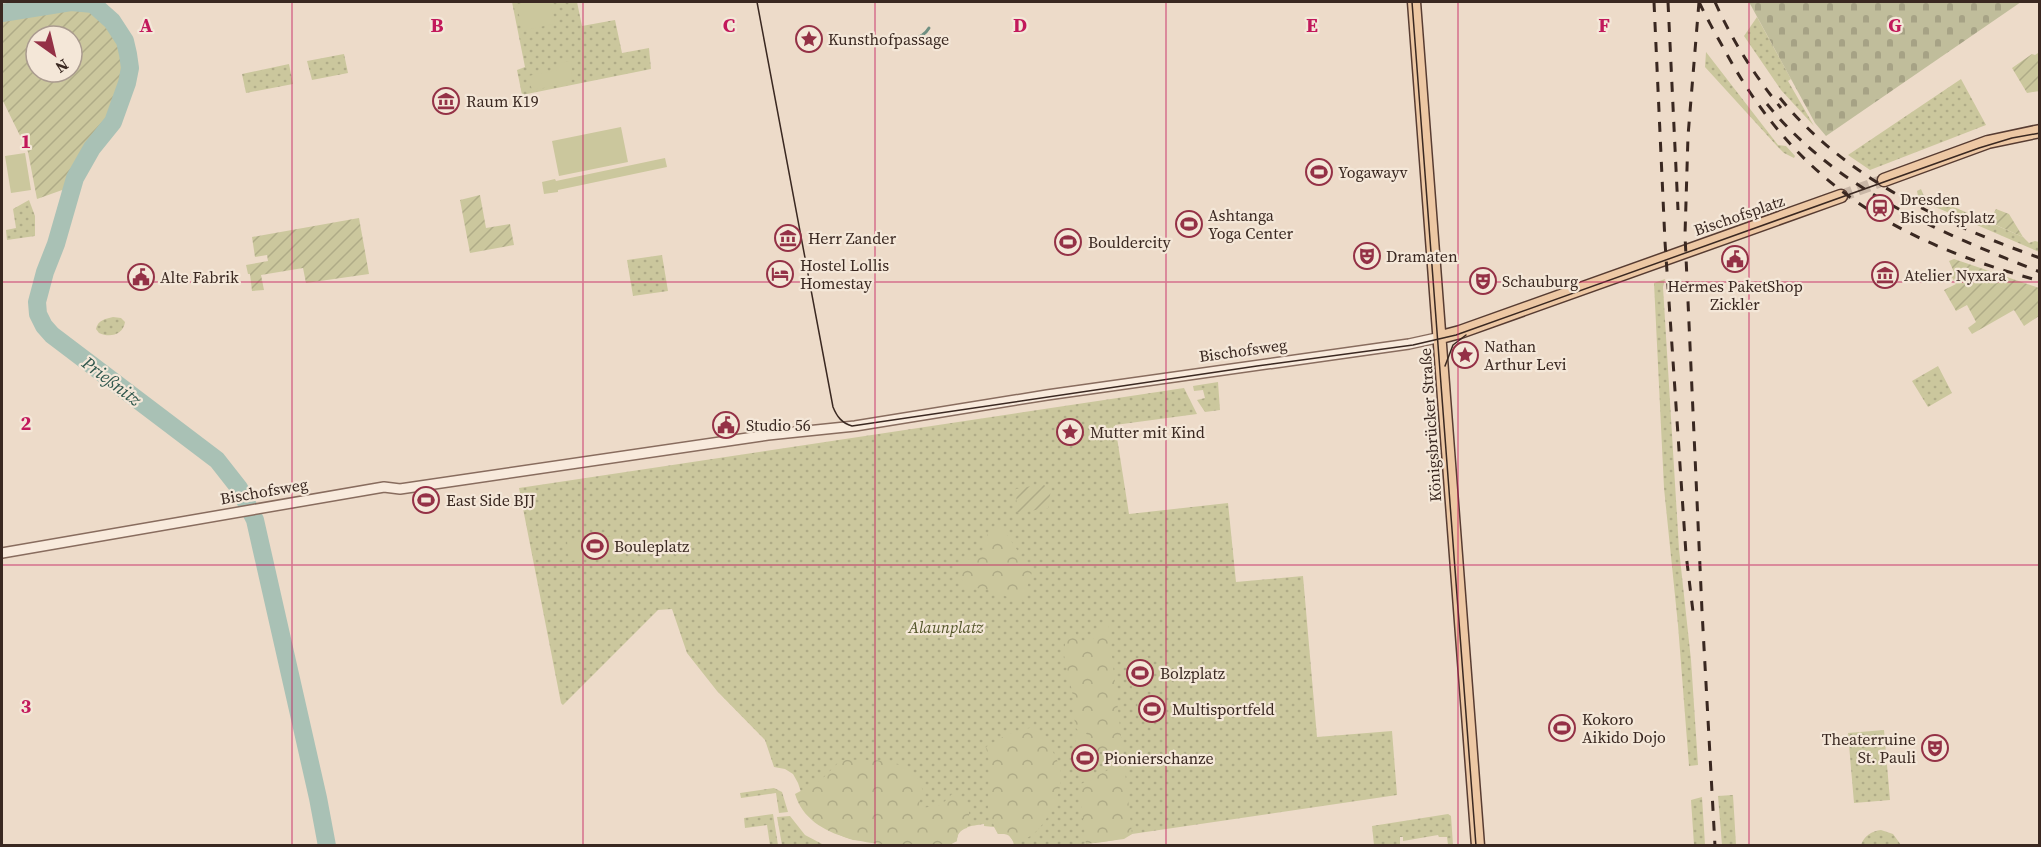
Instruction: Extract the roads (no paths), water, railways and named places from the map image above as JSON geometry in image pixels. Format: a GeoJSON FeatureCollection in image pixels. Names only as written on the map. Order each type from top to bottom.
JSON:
{"type":"FeatureCollection","features":[{"type":"Feature","properties":{"kind":"main road","name":"Königsbrücker Straße"},"geometry":{"type":"LineString","coordinates":[[1414,2],[1478,846]]}},
{"type":"Feature","properties":{"kind":"main road"},"geometry":{"type":"LineString","coordinates":[[1884,180],[1988,142],[2040,130]]}},
{"type":"Feature","properties":{"kind":"main road","name":"Bischofsplatz"},"geometry":{"type":"LineString","coordinates":[[1648,264],[1841,196]]}},
{"type":"Feature","properties":{"kind":"main road","name":"Bischofsweg"},"geometry":{"type":"LineString","coordinates":[[1441,337],[1648,264]]}},
{"type":"Feature","properties":{"kind":"street","name":"Bischofsweg"},"geometry":{"type":"LineString","coordinates":[[2,553],[384,487],[400,489],[768,435],[833,429],[1108,386],[1409,344],[1441,337]]}},
{"type":"Feature","properties":{"kind":"waterway","name":"Prießnitz"},"geometry":{"type":"LineString","coordinates":[[2,13],[71,2],[93,4],[112,21],[125,41],[130,68],[127,83],[113,122],[92,148],[75,178],[56,244],[45,272],[37,302],[38,314],[52,335],[217,460],[239,488],[255,520],[327,846]]}},
{"type":"Feature","properties":{"kind":"waterway"},"geometry":{"type":"LineString","coordinates":[[883,45],[915,39],[929,28]]}},
{"type":"Feature","properties":{"kind":"tunnel"},"geometry":{"type":"LineString","coordinates":[[1841,196],[1884,180]]}},
{"type":"Feature","properties":{"kind":"tram line"},"geometry":{"type":"LineString","coordinates":[[757,2],[833,407],[840,419],[852,426],[1413,345],[1456,335],[1979,148],[2012,138],[2040,133]]}},
{"type":"Feature","properties":{"kind":"tram line"},"geometry":{"type":"LineString","coordinates":[[1412,2],[1476,846]]}},
{"type":"Feature","properties":{"kind":"tram line"},"geometry":{"type":"LineString","coordinates":[[1445,366],[1453,345],[1466,335]]}},
{"type":"Feature","properties":{"kind":"railway"},"geometry":{"type":"LineString","coordinates":[[1654,2],[1665,242],[1686,554],[1694,620]]}},
{"type":"Feature","properties":{"kind":"railway"},"geometry":{"type":"LineString","coordinates":[[1668,2],[1678,210]]}},
{"type":"Feature","properties":{"kind":"railway"},"geometry":{"type":"LineString","coordinates":[[1699,2],[1688,136],[1685,235],[1715,846]]}},
{"type":"Feature","properties":{"kind":"railway"},"geometry":{"type":"LineString","coordinates":[[1699,2],[1729,58],[1757,103],[1788,142],[1822,175],[1859,204],[1899,228],[1990,266],[2040,281]]}},
{"type":"Feature","properties":{"kind":"railway"},"geometry":{"type":"LineString","coordinates":[[1715,2],[1744,57],[1781,108]]}},
{"type":"Feature","properties":{"kind":"railway"},"geometry":{"type":"LineString","coordinates":[[1780,98],[1835,152],[1898,195],[1968,230],[2040,258]]}},
{"type":"Feature","properties":{"kind":"railway"},"geometry":{"type":"LineString","coordinates":[[1767,104],[1825,161],[1892,205],[1965,241],[2040,272]]}},
{"type":"Feature","properties":{"kind":"place","name":"Kunsthofpassage"},"geometry":{"type":"Point","coordinates":[809,39]}},
{"type":"Feature","properties":{"kind":"place","name":"Raum K19"},"geometry":{"type":"Point","coordinates":[446,101]}},
{"type":"Feature","properties":{"kind":"place","name":"Yogawayv"},"geometry":{"type":"Point","coordinates":[1319,172]}},
{"type":"Feature","properties":{"kind":"place","name":"Dresden Bischofsplatz"},"geometry":{"type":"Point","coordinates":[1880,208]}},
{"type":"Feature","properties":{"kind":"place","name":"Ashtanga Yoga Center"},"geometry":{"type":"Point","coordinates":[1189,224]}},
{"type":"Feature","properties":{"kind":"place","name":"Herr Zander"},"geometry":{"type":"Point","coordinates":[788,238]}},
{"type":"Feature","properties":{"kind":"place","name":"Bouldercity"},"geometry":{"type":"Point","coordinates":[1068,242]}},
{"type":"Feature","properties":{"kind":"place","name":"Dramaten"},"geometry":{"type":"Point","coordinates":[1367,256]}},
{"type":"Feature","properties":{"kind":"place","name":"Hermes PaketShop Zickler"},"geometry":{"type":"Point","coordinates":[1735,259]}},
{"type":"Feature","properties":{"kind":"place","name":"Hostel Lollis Homestay"},"geometry":{"type":"Point","coordinates":[780,274]}},
{"type":"Feature","properties":{"kind":"place","name":"Atelier Nyxara"},"geometry":{"type":"Point","coordinates":[1885,275]}},
{"type":"Feature","properties":{"kind":"place","name":"Alte Fabrik"},"geometry":{"type":"Point","coordinates":[141,277]}},
{"type":"Feature","properties":{"kind":"place","name":"Schauburg"},"geometry":{"type":"Point","coordinates":[1483,281]}},
{"type":"Feature","properties":{"kind":"place","name":"Nathan Arthur Levi"},"geometry":{"type":"Point","coordinates":[1465,355]}},
{"type":"Feature","properties":{"kind":"place","name":"Studio 56"},"geometry":{"type":"Point","coordinates":[726,425]}},
{"type":"Feature","properties":{"kind":"place","name":"Mutter mit Kind"},"geometry":{"type":"Point","coordinates":[1070,432]}},
{"type":"Feature","properties":{"kind":"place","name":"East Side BJJ"},"geometry":{"type":"Point","coordinates":[426,500]}},
{"type":"Feature","properties":{"kind":"place","name":"Bouleplatz"},"geometry":{"type":"Point","coordinates":[595,546]}},
{"type":"Feature","properties":{"kind":"place","name":"Bolzplatz"},"geometry":{"type":"Point","coordinates":[1140,673]}},
{"type":"Feature","properties":{"kind":"place","name":"Multisportfeld"},"geometry":{"type":"Point","coordinates":[1152,709]}},
{"type":"Feature","properties":{"kind":"place","name":"Kokoro Aikido Dojo"},"geometry":{"type":"Point","coordinates":[1562,728]}},
{"type":"Feature","properties":{"kind":"place","name":"Theaterruine St. Pauli"},"geometry":{"type":"Point","coordinates":[1935,748]}},
{"type":"Feature","properties":{"kind":"place","name":"Pionierschanze"},"geometry":{"type":"Point","coordinates":[1085,758]}},
{"type":"Feature","properties":{"kind":"park label","name":"Alaunplatz"},"geometry":{"type":"Point","coordinates":[946,627]}}]}
